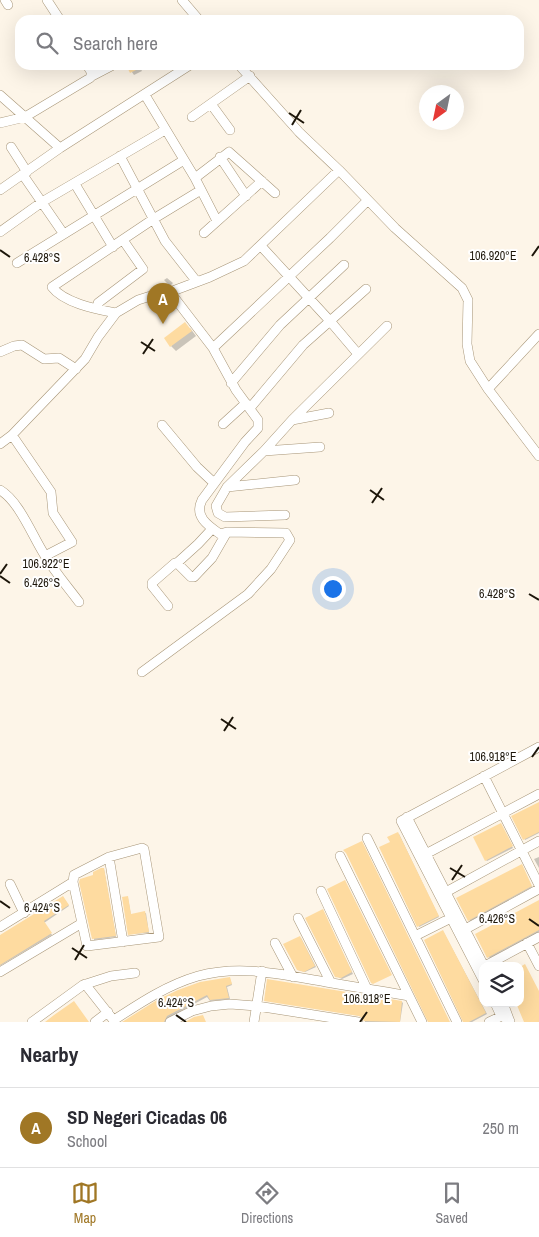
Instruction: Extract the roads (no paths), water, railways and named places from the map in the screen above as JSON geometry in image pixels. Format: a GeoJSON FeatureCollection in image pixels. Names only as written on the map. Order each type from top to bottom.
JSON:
{"type":"FeatureCollection","features":[{"type":"Feature","properties":{"kind":"street"},"geometry":{"type":"LineString","coordinates":[[48,0],[57,15]]}},
{"type":"Feature","properties":{"kind":"street"},"geometry":{"type":"LineString","coordinates":[[182,0],[195,15]]}},
{"type":"Feature","properties":{"kind":"street"},"geometry":{"type":"LineString","coordinates":[[89,70],[92,76]]}},
{"type":"Feature","properties":{"kind":"street"},"geometry":{"type":"LineString","coordinates":[[0,123],[25,117],[103,70]]}},
{"type":"Feature","properties":{"kind":"street"},"geometry":{"type":"LineString","coordinates":[[0,190],[60,148],[182,70]]}},
{"type":"Feature","properties":{"kind":"street"},"geometry":{"type":"LineString","coordinates":[[245,70],[288,121],[395,228],[462,288],[468,300],[468,354],[478,376],[539,456]]}},
{"type":"Feature","properties":{"kind":"street"},"geometry":{"type":"LineString","coordinates":[[192,117],[250,76]]}},
{"type":"Feature","properties":{"kind":"street"},"geometry":{"type":"LineString","coordinates":[[145,95],[195,178],[217,221]]}},
{"type":"Feature","properties":{"kind":"street"},"geometry":{"type":"LineString","coordinates":[[0,96],[60,148]]}},
{"type":"Feature","properties":{"kind":"street"},"geometry":{"type":"LineString","coordinates":[[211,104],[230,130]]}},
{"type":"Feature","properties":{"kind":"street"},"geometry":{"type":"LineString","coordinates":[[0,232],[42,202],[165,130]]}},
{"type":"Feature","properties":{"kind":"street"},"geometry":{"type":"LineString","coordinates":[[11,147],[25,174],[63,233]]}},
{"type":"Feature","properties":{"kind":"street"},"geometry":{"type":"LineString","coordinates":[[195,178],[229,152],[276,193]]}},
{"type":"Feature","properties":{"kind":"street"},"geometry":{"type":"LineString","coordinates":[[120,156],[171,250],[197,282]]}},
{"type":"Feature","properties":{"kind":"street"},"geometry":{"type":"LineString","coordinates":[[220,157],[246,196]]}},
{"type":"Feature","properties":{"kind":"street"},"geometry":{"type":"LineString","coordinates":[[17,263],[184,160]]}},
{"type":"Feature","properties":{"kind":"street"},"geometry":{"type":"LineString","coordinates":[[0,444],[12,435],[76,369],[116,313],[138,300],[170,292],[197,282],[244,260],[261,246],[339,170]]}},
{"type":"Feature","properties":{"kind":"street"},"geometry":{"type":"LineString","coordinates":[[204,233],[262,181]]}},
{"type":"Feature","properties":{"kind":"street"},"geometry":{"type":"LineString","coordinates":[[75,184],[113,247]]}},
{"type":"Feature","properties":{"kind":"street"},"geometry":{"type":"LineString","coordinates":[[116,313],[86,308],[56,292],[52,286],[201,190]]}},
{"type":"Feature","properties":{"kind":"street"},"geometry":{"type":"LineString","coordinates":[[213,348],[368,200]]}},
{"type":"Feature","properties":{"kind":"street"},"geometry":{"type":"LineString","coordinates":[[98,303],[143,269],[123,240]]}},
{"type":"Feature","properties":{"kind":"street"},"geometry":{"type":"LineString","coordinates":[[261,246],[358,354]]}},
{"type":"Feature","properties":{"kind":"street"},"geometry":{"type":"LineString","coordinates":[[231,383],[280,325],[344,265]]}},
{"type":"Feature","properties":{"kind":"street"},"geometry":{"type":"LineString","coordinates":[[223,424],[248,406],[303,345],[366,289]]}},
{"type":"Feature","properties":{"kind":"street"},"geometry":{"type":"LineString","coordinates":[[142,672],[248,594],[271,569],[290,540],[286,533],[227,532],[220,534],[201,518],[199,507],[206,493],[258,428],[258,420],[231,383],[213,348],[170,292]]}},
{"type":"Feature","properties":{"kind":"street"},"geometry":{"type":"LineString","coordinates":[[285,515],[225,516],[217,510],[216,506],[227,487],[387,326]]}},
{"type":"Feature","properties":{"kind":"street"},"geometry":{"type":"LineString","coordinates":[[488,389],[539,334]]}},
{"type":"Feature","properties":{"kind":"street"},"geometry":{"type":"LineString","coordinates":[[0,352],[22,345],[44,359],[59,358],[76,369]]}},
{"type":"Feature","properties":{"kind":"street"},"geometry":{"type":"LineString","coordinates":[[292,420],[329,413]]}},
{"type":"Feature","properties":{"kind":"street"},"geometry":{"type":"LineString","coordinates":[[162,425],[197,467],[214,483]]}},
{"type":"Feature","properties":{"kind":"street"},"geometry":{"type":"LineString","coordinates":[[12,435],[51,492],[53,513],[72,542],[45,556]]}},
{"type":"Feature","properties":{"kind":"street"},"geometry":{"type":"LineString","coordinates":[[264,451],[320,447]]}},
{"type":"Feature","properties":{"kind":"street"},"geometry":{"type":"LineString","coordinates":[[227,487],[295,480]]}},
{"type":"Feature","properties":{"kind":"street"},"geometry":{"type":"LineString","coordinates":[[0,490],[7,494],[13,502],[45,556],[79,602]]}},
{"type":"Feature","properties":{"kind":"street"},"geometry":{"type":"LineString","coordinates":[[168,606],[151,585],[194,548],[212,529]]}},
{"type":"Feature","properties":{"kind":"street"},"geometry":{"type":"LineString","coordinates":[[177,563],[191,577],[194,577],[212,558],[227,532]]}},
{"type":"Feature","properties":{"kind":"street"},"geometry":{"type":"LineString","coordinates":[[479,962],[423,856],[407,817],[539,747]]}},
{"type":"Feature","properties":{"kind":"street"},"geometry":{"type":"LineString","coordinates":[[484,776],[539,885]]}},
{"type":"Feature","properties":{"kind":"street"},"geometry":{"type":"LineString","coordinates":[[423,856],[539,794]]}},
{"type":"Feature","properties":{"kind":"street"},"geometry":{"type":"LineString","coordinates":[[367,838],[456,1022]]}},
{"type":"Feature","properties":{"kind":"street"},"geometry":{"type":"LineString","coordinates":[[446,892],[539,841]]}},
{"type":"Feature","properties":{"kind":"street"},"geometry":{"type":"LineString","coordinates":[[144,849],[158,938],[87,946],[73,882],[74,875],[109,857],[144,849]]}},
{"type":"Feature","properties":{"kind":"street"},"geometry":{"type":"LineString","coordinates":[[340,856],[422,1022]]}},
{"type":"Feature","properties":{"kind":"street"},"geometry":{"type":"LineString","coordinates":[[423,856],[446,892],[454,917]]}},
{"type":"Feature","properties":{"kind":"street"},"geometry":{"type":"LineString","coordinates":[[109,857],[123,942]]}},
{"type":"Feature","properties":{"kind":"street"},"geometry":{"type":"LineString","coordinates":[[0,927],[73,882]]}},
{"type":"Feature","properties":{"kind":"street"},"geometry":{"type":"LineString","coordinates":[[10,884],[24,912]]}},
{"type":"Feature","properties":{"kind":"street"},"geometry":{"type":"LineString","coordinates":[[462,931],[539,889]]}},
{"type":"Feature","properties":{"kind":"street"},"geometry":{"type":"LineString","coordinates":[[321,891],[367,989]]}},
{"type":"Feature","properties":{"kind":"street"},"geometry":{"type":"LineString","coordinates":[[415,936],[454,917]]}},
{"type":"Feature","properties":{"kind":"street"},"geometry":{"type":"LineString","coordinates":[[298,918],[331,983]]}},
{"type":"Feature","properties":{"kind":"street"},"geometry":{"type":"LineString","coordinates":[[0,972],[82,923]]}},
{"type":"Feature","properties":{"kind":"street"},"geometry":{"type":"LineString","coordinates":[[492,962],[539,937]]}},
{"type":"Feature","properties":{"kind":"street"},"geometry":{"type":"LineString","coordinates":[[275,943],[293,977]]}},
{"type":"Feature","properties":{"kind":"street"},"geometry":{"type":"LineString","coordinates":[[527,944],[539,966]]}},
{"type":"Feature","properties":{"kind":"street"},"geometry":{"type":"LineString","coordinates":[[85,984],[115,1021],[157,993],[198,976],[226,971],[262,971],[409,996]]}},
{"type":"Feature","properties":{"kind":"street"},"geometry":{"type":"LineString","coordinates":[[254,1022],[262,971]]}},
{"type":"Feature","properties":{"kind":"street"},"geometry":{"type":"LineString","coordinates":[[32,1022],[85,984],[110,976],[135,973]]}},
{"type":"Feature","properties":{"kind":"street"},"geometry":{"type":"LineString","coordinates":[[170,1022],[192,1011],[230,1004],[257,1006],[358,1022]]}},
{"type":"Feature","properties":{"kind":"street"},"geometry":{"type":"LineString","coordinates":[[489,1022],[507,1018],[498,1007]]}},
{"type":"Feature","properties":{"kind":"street"},"geometry":{"type":"LineString","coordinates":[[95,1022],[108,1012]]}},
{"type":"Feature","properties":{"kind":"place","name":"SD Negeri Cicadas 06"},"geometry":{"type":"Point","coordinates":[163,324]}}]}
